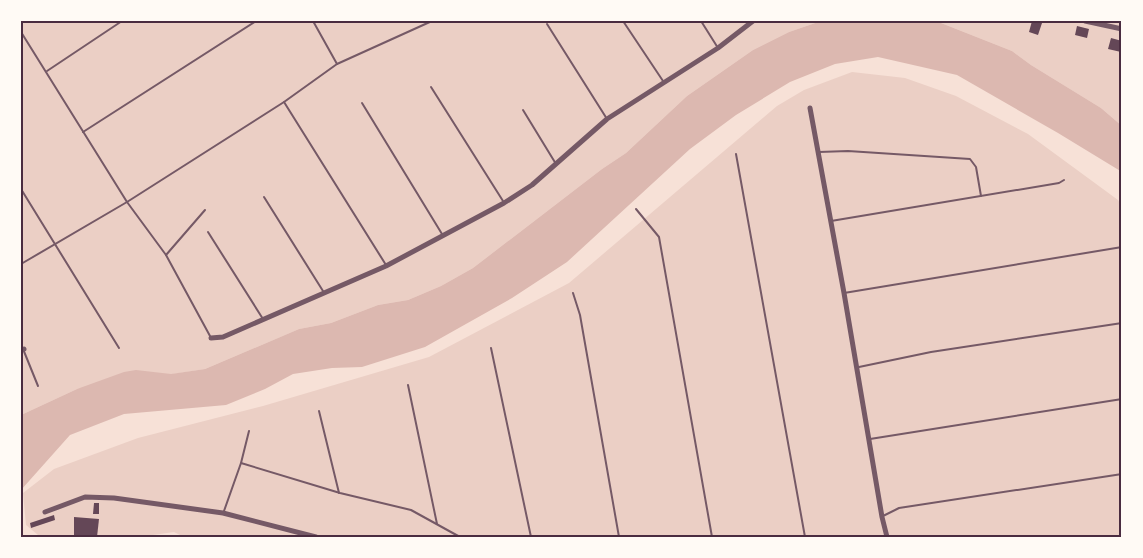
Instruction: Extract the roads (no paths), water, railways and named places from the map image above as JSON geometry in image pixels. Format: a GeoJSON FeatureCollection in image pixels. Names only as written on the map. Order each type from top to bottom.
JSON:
{"type":"FeatureCollection","features":[{"type":"Feature","properties":{"kind":"street"},"geometry":{"type":"LineString","coordinates":[[211,338],[223,337],[386,266],[504,203],[532,185],[607,119],[718,48],[753,21]]}},
{"type":"Feature","properties":{"kind":"street"},"geometry":{"type":"LineString","coordinates":[[1085,21],[1112,24],[1122,29]]}},
{"type":"Feature","properties":{"kind":"street"},"geometry":{"type":"LineString","coordinates":[[810,108],[887,537]]}},
{"type":"Feature","properties":{"kind":"street"},"geometry":{"type":"LineString","coordinates":[[45,512],[85,497],[114,498],[223,513],[316,537]]}},
{"type":"Feature","properties":{"kind":"lane"},"geometry":{"type":"LineString","coordinates":[[46,71],[122,21]]}},
{"type":"Feature","properties":{"kind":"lane"},"geometry":{"type":"LineString","coordinates":[[83,132],[256,21]]}},
{"type":"Feature","properties":{"kind":"lane"},"geometry":{"type":"LineString","coordinates":[[313,21],[337,64]]}},
{"type":"Feature","properties":{"kind":"lane"},"geometry":{"type":"LineString","coordinates":[[21,264],[127,202],[284,102],[337,64],[432,21]]}},
{"type":"Feature","properties":{"kind":"lane"},"geometry":{"type":"LineString","coordinates":[[623,21],[664,84]]}},
{"type":"Feature","properties":{"kind":"lane"},"geometry":{"type":"LineString","coordinates":[[701,21],[718,48]]}},
{"type":"Feature","properties":{"kind":"lane"},"geometry":{"type":"LineString","coordinates":[[547,24],[607,119]]}},
{"type":"Feature","properties":{"kind":"lane"},"geometry":{"type":"LineString","coordinates":[[21,32],[127,202],[166,255],[211,338]]}},
{"type":"Feature","properties":{"kind":"lane"},"geometry":{"type":"LineString","coordinates":[[431,87],[504,203]]}},
{"type":"Feature","properties":{"kind":"lane"},"geometry":{"type":"LineString","coordinates":[[284,102],[386,266]]}},
{"type":"Feature","properties":{"kind":"lane"},"geometry":{"type":"LineString","coordinates":[[362,103],[444,237]]}},
{"type":"Feature","properties":{"kind":"lane"},"geometry":{"type":"LineString","coordinates":[[523,110],[556,164]]}},
{"type":"Feature","properties":{"kind":"lane"},"geometry":{"type":"LineString","coordinates":[[819,152],[848,151],[970,159],[976,167],[981,196]]}},
{"type":"Feature","properties":{"kind":"lane"},"geometry":{"type":"LineString","coordinates":[[736,154],[805,537]]}},
{"type":"Feature","properties":{"kind":"lane"},"geometry":{"type":"LineString","coordinates":[[831,221],[1059,183],[1064,180]]}},
{"type":"Feature","properties":{"kind":"lane"},"geometry":{"type":"LineString","coordinates":[[21,189],[119,348]]}},
{"type":"Feature","properties":{"kind":"lane"},"geometry":{"type":"LineString","coordinates":[[264,197],[325,293]]}},
{"type":"Feature","properties":{"kind":"lane"},"geometry":{"type":"LineString","coordinates":[[636,209],[659,237],[712,537]]}},
{"type":"Feature","properties":{"kind":"lane"},"geometry":{"type":"LineString","coordinates":[[166,255],[205,210]]}},
{"type":"Feature","properties":{"kind":"lane"},"geometry":{"type":"LineString","coordinates":[[208,232],[263,320]]}},
{"type":"Feature","properties":{"kind":"lane"},"geometry":{"type":"LineString","coordinates":[[844,293],[1122,247]]}},
{"type":"Feature","properties":{"kind":"lane"},"geometry":{"type":"LineString","coordinates":[[573,292],[580,315],[619,537]]}},
{"type":"Feature","properties":{"kind":"lane"},"geometry":{"type":"LineString","coordinates":[[857,368],[931,352],[1122,323]]}},
{"type":"Feature","properties":{"kind":"lane"},"geometry":{"type":"LineString","coordinates":[[22,348],[38,386]]}},
{"type":"Feature","properties":{"kind":"lane"},"geometry":{"type":"LineString","coordinates":[[491,348],[531,537]]}},
{"type":"Feature","properties":{"kind":"lane"},"geometry":{"type":"LineString","coordinates":[[408,385],[437,524]]}},
{"type":"Feature","properties":{"kind":"lane"},"geometry":{"type":"LineString","coordinates":[[869,439],[1122,399]]}},
{"type":"Feature","properties":{"kind":"lane"},"geometry":{"type":"LineString","coordinates":[[319,411],[340,493]]}},
{"type":"Feature","properties":{"kind":"lane"},"geometry":{"type":"LineString","coordinates":[[223,513],[241,463],[249,431]]}},
{"type":"Feature","properties":{"kind":"lane"},"geometry":{"type":"LineString","coordinates":[[241,463],[340,493],[411,510],[460,537]]}},
{"type":"Feature","properties":{"kind":"lane"},"geometry":{"type":"LineString","coordinates":[[882,517],[899,508],[1122,474]]}}]}
